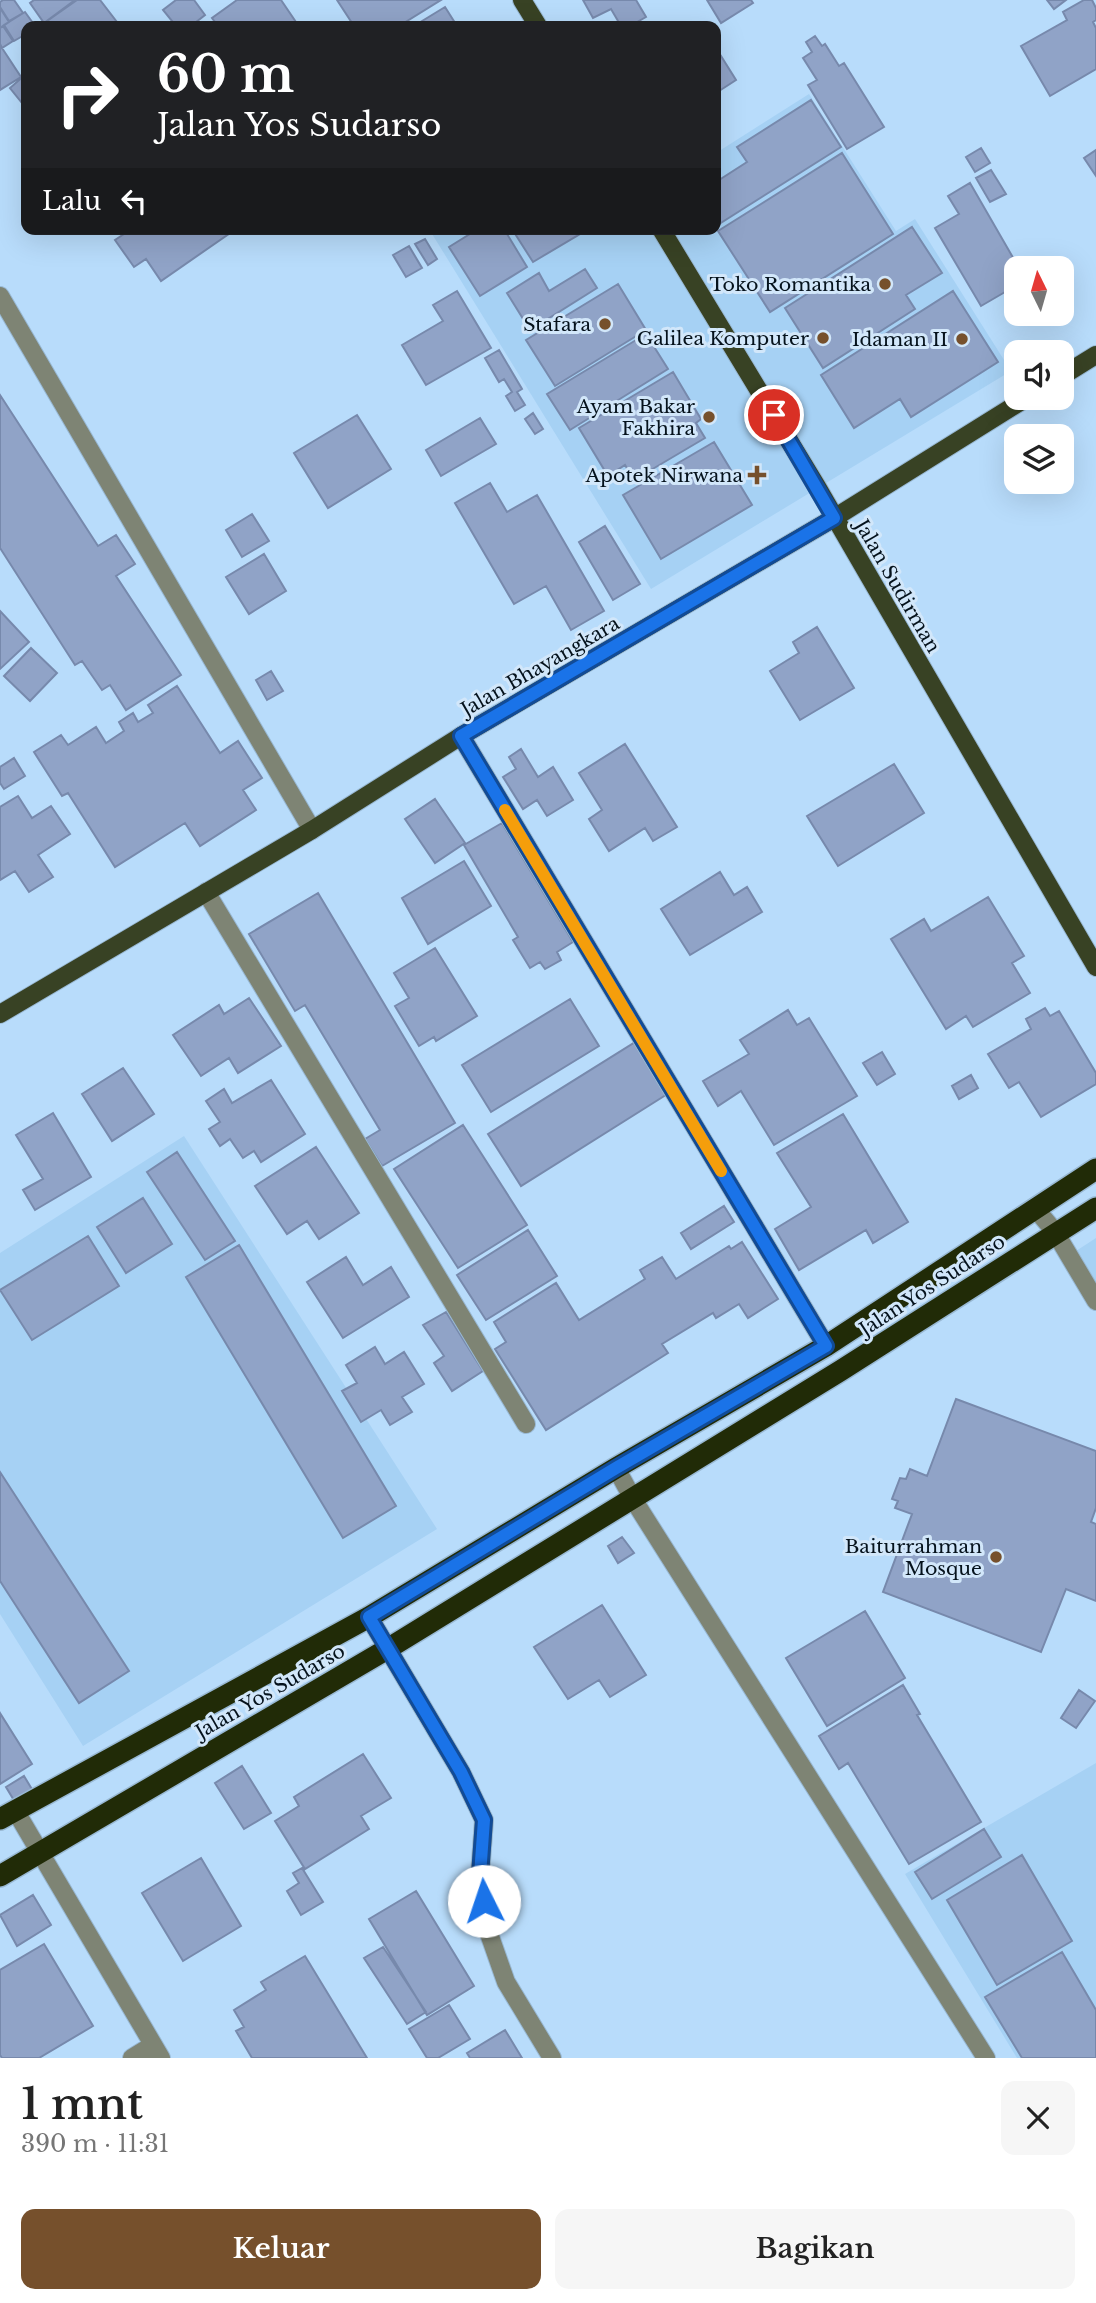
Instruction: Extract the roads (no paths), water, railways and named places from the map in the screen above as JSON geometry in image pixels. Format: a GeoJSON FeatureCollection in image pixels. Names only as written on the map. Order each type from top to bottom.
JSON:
{"type":"FeatureCollection","features":[{"type":"Feature","properties":{"kind":"highway","name":"Jalan Yos Sudarso"},"geometry":{"type":"LineString","coordinates":[[7,1815],[369,1617],[616,1468],[826,1346],[1096,1169]]}},
{"type":"Feature","properties":{"kind":"highway","name":"Jalan Yos Sudarso"},"geometry":{"type":"LineString","coordinates":[[0,1876],[389,1648],[633,1499],[1096,1208]]}},
{"type":"Feature","properties":{"kind":"main road"},"geometry":{"type":"LineString","coordinates":[[522,0],[534,21]]}},
{"type":"Feature","properties":{"kind":"main road","name":"Jalan Sudirman"},"geometry":{"type":"LineString","coordinates":[[665,235],[816,485],[1096,967]]}},
{"type":"Feature","properties":{"kind":"main road"},"geometry":{"type":"LineString","coordinates":[[1074,369],[1096,355]]}},
{"type":"Feature","properties":{"kind":"main road","name":"Jalan Bhayangkara"},"geometry":{"type":"LineString","coordinates":[[0,1014],[312,830],[461,736],[834,518],[1007,410]]}},
{"type":"Feature","properties":{"kind":"street"},"geometry":{"type":"LineString","coordinates":[[0,296],[312,830]]}},
{"type":"Feature","properties":{"kind":"street"},"geometry":{"type":"LineString","coordinates":[[461,736],[826,1346]]}},
{"type":"Feature","properties":{"kind":"street"},"geometry":{"type":"LineString","coordinates":[[206,892],[526,1424]]}},
{"type":"Feature","properties":{"kind":"street"},"geometry":{"type":"LineString","coordinates":[[1035,1208],[1055,1232],[1096,1301]]}},
{"type":"Feature","properties":{"kind":"street"},"geometry":{"type":"LineString","coordinates":[[616,1468],[986,2058]]}},
{"type":"Feature","properties":{"kind":"street"},"geometry":{"type":"LineString","coordinates":[[369,1617],[461,1772],[484,1820],[480,1875],[487,1928],[506,1982],[552,2058]]}},
{"type":"Feature","properties":{"kind":"street"},"geometry":{"type":"LineString","coordinates":[[7,1815],[40,1852],[157,2051],[132,2058]]}},
{"type":"Feature","properties":{"kind":"place","name":"Toko Romantika"},"geometry":{"type":"Point","coordinates":[885,284]}},
{"type":"Feature","properties":{"kind":"place","name":"Stafara"},"geometry":{"type":"Point","coordinates":[605,324]}},
{"type":"Feature","properties":{"kind":"place","name":"Galilea Komputer"},"geometry":{"type":"Point","coordinates":[823,338]}},
{"type":"Feature","properties":{"kind":"place","name":"Idaman II"},"geometry":{"type":"Point","coordinates":[962,339]}},
{"type":"Feature","properties":{"kind":"place","name":"Ayam Bakar Fakhira"},"geometry":{"type":"Point","coordinates":[709,417]}},
{"type":"Feature","properties":{"kind":"place","name":"Apotek Nirwana"},"geometry":{"type":"Point","coordinates":[757,475]}},
{"type":"Feature","properties":{"kind":"place","name":"Baiturrahman Mosque"},"geometry":{"type":"Point","coordinates":[996,1557]}}]}
